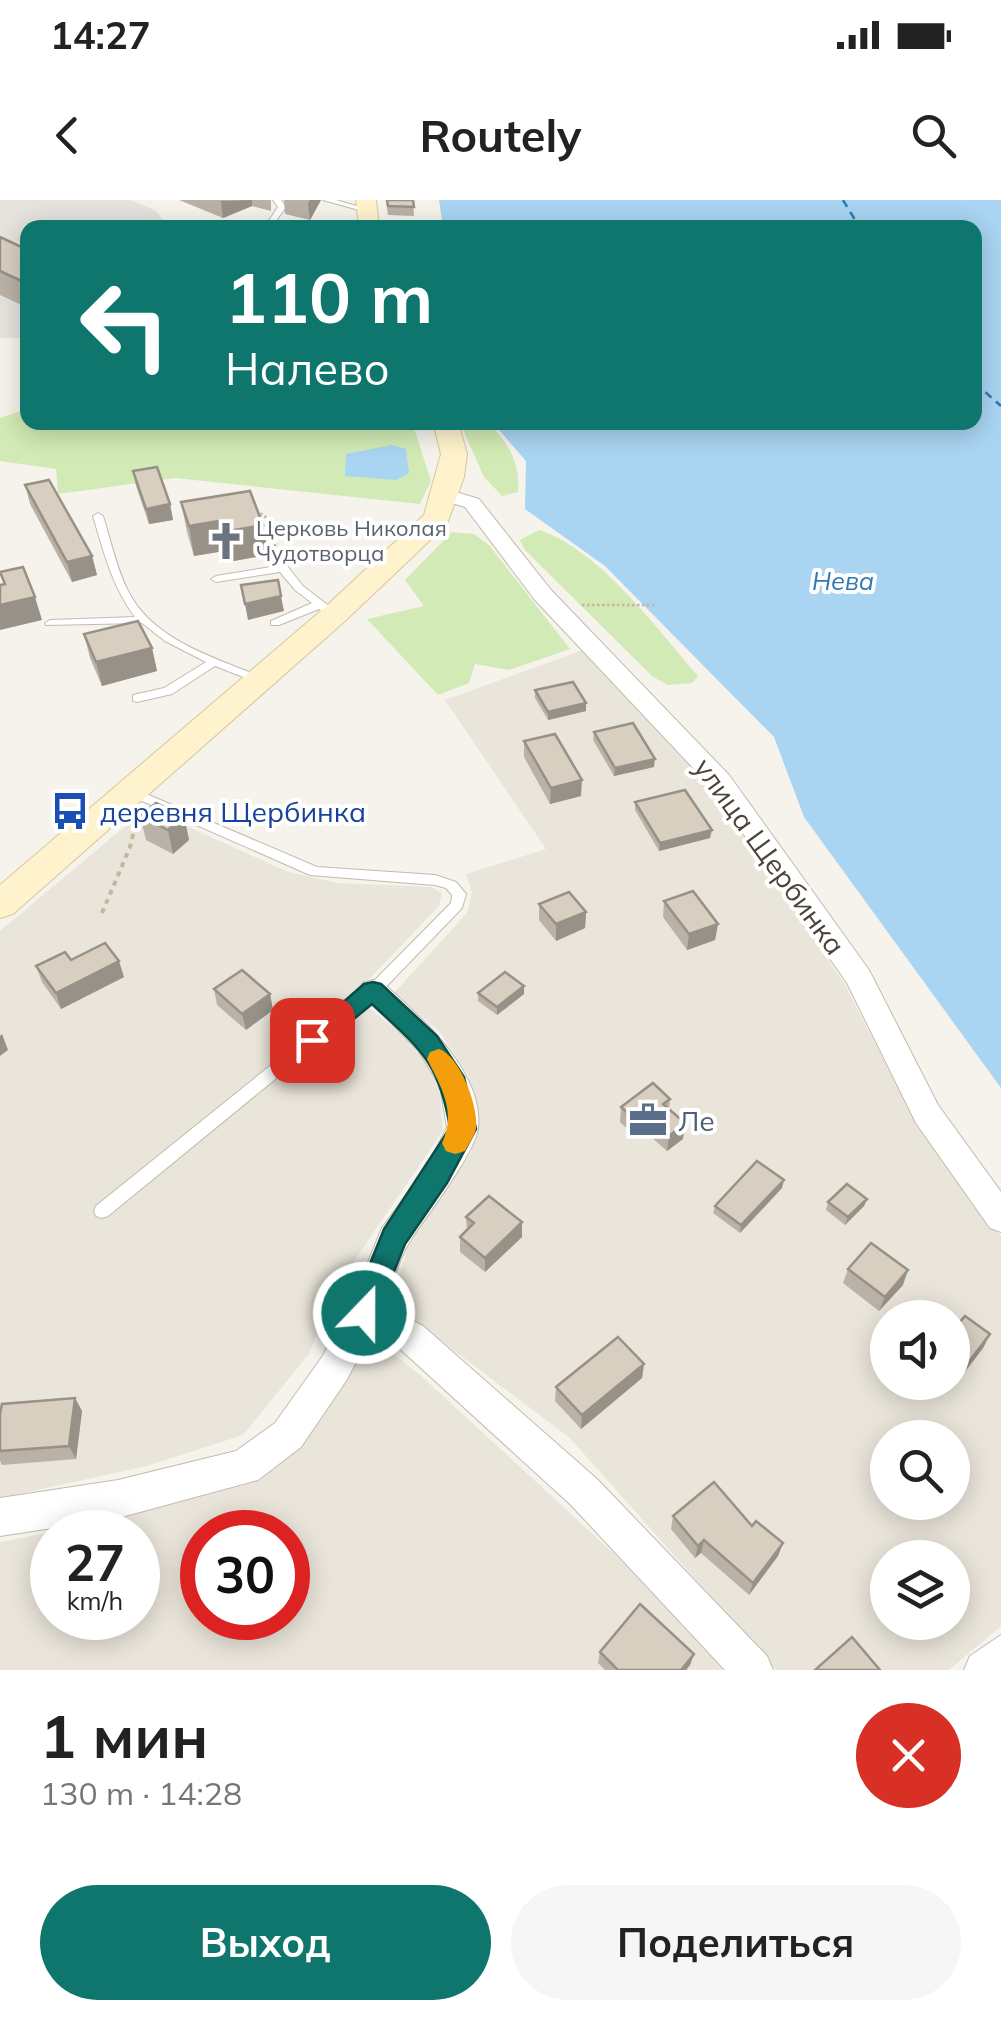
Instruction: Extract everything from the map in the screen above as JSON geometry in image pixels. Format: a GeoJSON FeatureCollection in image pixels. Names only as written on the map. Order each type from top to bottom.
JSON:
{"type":"FeatureCollection","features":[{"type":"Feature","properties":{"kind":"street"},"geometry":{"type":"LineString","coordinates":[[0,905],[260,680],[326,610],[437,518],[454,454],[447,430]]}},
{"type":"Feature","properties":{"kind":"street","name":"улица Щербинка"},"geometry":{"type":"LineString","coordinates":[[446,495],[472,503],[548,601],[720,780],[859,978],[927,1114],[1001,1218]]}},
{"type":"Feature","properties":{"kind":"street"},"geometry":{"type":"LineString","coordinates":[[0,1518],[118,1499],[244,1467],[288,1436],[334,1369],[364,1313],[394,1238],[438,1175],[463,1129],[455,1084],[428,1042],[373,991]]}},
{"type":"Feature","properties":{"kind":"street"},"geometry":{"type":"LineString","coordinates":[[364,1313],[411,1337],[584,1492],[753,1670]]}},
{"type":"Feature","properties":{"kind":"street"},"geometry":{"type":"LineString","coordinates":[[984,1670],[1001,1656]]}},
{"type":"Feature","properties":{"kind":"lane"},"geometry":{"type":"LineString","coordinates":[[327,200],[367,212]]}},
{"type":"Feature","properties":{"kind":"lane"},"geometry":{"type":"LineString","coordinates":[[98,516],[121,587],[144,620],[168,638],[260,680]]}},
{"type":"Feature","properties":{"kind":"lane"},"geometry":{"type":"LineString","coordinates":[[216,579],[283,568],[326,610]]}},
{"type":"Feature","properties":{"kind":"lane"},"geometry":{"type":"LineString","coordinates":[[275,624],[326,610]]}},
{"type":"Feature","properties":{"kind":"lane"},"geometry":{"type":"LineString","coordinates":[[50,624],[144,620]]}},
{"type":"Feature","properties":{"kind":"lane"},"geometry":{"type":"LineString","coordinates":[[138,698],[168,692],[215,661]]}},
{"type":"Feature","properties":{"kind":"lane"},"geometry":{"type":"LineString","coordinates":[[102,1211],[373,991],[457,905],[459,894],[450,884],[435,880],[315,872],[129,792]]}},
{"type":"Feature","properties":{"kind":"path"},"geometry":{"type":"LineString","coordinates":[[253,510],[265,516],[283,568]]}},
{"type":"Feature","properties":{"kind":"path"},"geometry":{"type":"LineString","coordinates":[[548,601],[598,608],[617,603],[657,605]]}},
{"type":"Feature","properties":{"kind":"path"},"geometry":{"type":"LineString","coordinates":[[102,913],[130,848],[136,822],[129,792]]}},
{"type":"Feature","properties":{"kind":"shaded area"},"geometry":{"type":"Polygon","coordinates":[[[0,200],[131,200],[155,210],[163,220],[20,220],[20,338],[0,338],[0,200]]]}},
{"type":"Feature","properties":{"kind":"shaded area"},"geometry":{"type":"Polygon","coordinates":[[[583,650],[698,767],[844,983],[919,1129],[1001,1236],[1001,1626],[949,1670],[776,1670],[570,1438],[392,1304],[408,1245],[471,1153],[477,1124],[469,1076],[439,1031],[394,993],[467,913],[472,893],[466,874],[546,849],[445,700],[583,650]]]}},
{"type":"Feature","properties":{"kind":"shaded area"},"geometry":{"type":"Polygon","coordinates":[[[147,808],[288,872],[338,883],[431,887],[442,893],[439,906],[354,995],[421,1051],[439,1086],[443,1131],[339,1283],[309,1354],[243,1435],[147,1466],[0,1498],[0,931],[147,808]]]}},
{"type":"Feature","properties":{"kind":"shaded area"},"geometry":{"type":"Polygon","coordinates":[[[369,1335],[419,1374],[672,1607],[723,1670],[0,1670],[0,1542],[30,1536],[30,1640],[160,1640],[160,1510],[144,1510],[258,1478],[369,1335]]]}},
{"type":"Feature","properties":{"kind":"green space"},"geometry":{"type":"Polygon","coordinates":[[[20,411],[20,430],[415,430],[431,481],[420,504],[175,478],[58,494],[56,469],[0,461],[0,418],[20,411]]]}},
{"type":"Feature","properties":{"kind":"green space"},"geometry":{"type":"Polygon","coordinates":[[[463,430],[495,430],[515,462],[518,492],[502,496],[484,477],[463,430]]]}},
{"type":"Feature","properties":{"kind":"green space"},"geometry":{"type":"Polygon","coordinates":[[[539,530],[584,555],[626,593],[698,676],[692,683],[668,685],[653,677],[525,550],[520,540],[539,530]]]}},
{"type":"Feature","properties":{"kind":"green space"},"geometry":{"type":"Polygon","coordinates":[[[452,532],[474,534],[489,545],[570,649],[509,670],[475,664],[469,683],[438,695],[367,619],[424,606],[405,580],[452,532]]]}},
{"type":"Feature","properties":{"kind":"water","name":"Нева"},"geometry":{"type":"Polygon","coordinates":[[[439,200],[1001,200],[1001,1088],[804,817],[774,737],[605,566],[525,509],[526,461],[499,430],[982,430],[982,220],[442,220],[439,200]]]}},
{"type":"Feature","properties":{"kind":"water"},"geometry":{"type":"Polygon","coordinates":[[[392,445],[406,449],[409,473],[396,480],[345,476],[346,454],[392,445]]]}},
{"type":"Feature","properties":{"kind":"building"},"geometry":{"type":"Polygon","coordinates":[[[387,200],[413,200],[414,207],[388,206],[387,200]]]}},
{"type":"Feature","properties":{"kind":"building"},"geometry":{"type":"Polygon","coordinates":[[[0,237],[20,246],[20,280],[0,271],[0,237]]]}},
{"type":"Feature","properties":{"kind":"building"},"geometry":{"type":"Polygon","coordinates":[[[157,467],[170,504],[146,509],[133,471],[157,467]]]}},
{"type":"Feature","properties":{"kind":"building"},"geometry":{"type":"Polygon","coordinates":[[[49,480],[92,556],[67,562],[25,485],[49,480]]]}},
{"type":"Feature","properties":{"kind":"building"},"geometry":{"type":"Polygon","coordinates":[[[250,491],[263,525],[223,532],[219,521],[189,526],[181,502],[250,491]]]}},
{"type":"Feature","properties":{"kind":"building"},"geometry":{"type":"Polygon","coordinates":[[[23,567],[35,597],[0,605],[0,585],[5,584],[0,572],[23,567]]]}},
{"type":"Feature","properties":{"kind":"building"},"geometry":{"type":"Polygon","coordinates":[[[278,580],[281,596],[245,604],[241,585],[278,580]]]}},
{"type":"Feature","properties":{"kind":"building"},"geometry":{"type":"Polygon","coordinates":[[[138,621],[152,648],[96,662],[84,634],[138,621]]]}},
{"type":"Feature","properties":{"kind":"building"},"geometry":{"type":"Polygon","coordinates":[[[573,682],[586,703],[548,712],[535,690],[573,682]]]}},
{"type":"Feature","properties":{"kind":"building"},"geometry":{"type":"Polygon","coordinates":[[[633,723],[655,759],[615,768],[594,732],[633,723]]]}},
{"type":"Feature","properties":{"kind":"building"},"geometry":{"type":"Polygon","coordinates":[[[555,734],[582,780],[551,788],[524,741],[555,734]]]}},
{"type":"Feature","properties":{"kind":"building"},"geometry":{"type":"Polygon","coordinates":[[[685,790],[712,830],[660,843],[635,802],[685,790]]]}},
{"type":"Feature","properties":{"kind":"building"},"geometry":{"type":"Polygon","coordinates":[[[156,803],[184,816],[168,830],[140,816],[156,803]]]}},
{"type":"Feature","properties":{"kind":"building"},"geometry":{"type":"Polygon","coordinates":[[[693,891],[718,924],[689,934],[664,901],[693,891]]]}},
{"type":"Feature","properties":{"kind":"building"},"geometry":{"type":"Polygon","coordinates":[[[569,892],[586,912],[556,924],[539,904],[569,892]]]}},
{"type":"Feature","properties":{"kind":"building"},"geometry":{"type":"Polygon","coordinates":[[[105,943],[119,961],[56,993],[36,966],[65,952],[71,960],[105,943]]]}},
{"type":"Feature","properties":{"kind":"building"},"geometry":{"type":"Polygon","coordinates":[[[242,970],[270,994],[242,1014],[214,989],[242,970]]]}},
{"type":"Feature","properties":{"kind":"building"},"geometry":{"type":"Polygon","coordinates":[[[505,972],[524,986],[497,1007],[478,993],[505,972]]]}},
{"type":"Feature","properties":{"kind":"building"},"geometry":{"type":"Polygon","coordinates":[[[653,1083],[670,1099],[663,1104],[685,1123],[669,1136],[645,1115],[637,1121],[621,1107],[653,1083]]]}},
{"type":"Feature","properties":{"kind":"building"},"geometry":{"type":"Polygon","coordinates":[[[757,1161],[784,1180],[741,1225],[715,1206],[757,1161]]]}},
{"type":"Feature","properties":{"kind":"building"},"geometry":{"type":"Polygon","coordinates":[[[847,1184],[867,1199],[848,1217],[828,1202],[847,1184]]]}},
{"type":"Feature","properties":{"kind":"building"},"geometry":{"type":"Polygon","coordinates":[[[489,1196],[522,1222],[485,1258],[460,1237],[474,1223],[466,1217],[489,1196]]]}},
{"type":"Feature","properties":{"kind":"building"},"geometry":{"type":"Polygon","coordinates":[[[871,1243],[908,1270],[885,1297],[848,1269],[871,1243]]]}},
{"type":"Feature","properties":{"kind":"building"},"geometry":{"type":"Polygon","coordinates":[[[970,1320],[990,1334],[970,1360],[970,1320]]]}},
{"type":"Feature","properties":{"kind":"building"},"geometry":{"type":"Polygon","coordinates":[[[618,1337],[644,1364],[582,1415],[556,1387],[618,1337]]]}},
{"type":"Feature","properties":{"kind":"building"},"geometry":{"type":"Polygon","coordinates":[[[75,1398],[69,1446],[0,1451],[2,1404],[75,1398]]]}},
{"type":"Feature","properties":{"kind":"building"},"geometry":{"type":"Polygon","coordinates":[[[714,1482],[752,1526],[756,1521],[783,1543],[753,1583],[704,1540],[698,1546],[673,1516],[714,1482]]]}},
{"type":"Feature","properties":{"kind":"building"},"geometry":{"type":"Polygon","coordinates":[[[640,1604],[694,1654],[681,1670],[618,1670],[600,1652],[640,1604]]]}},
{"type":"Feature","properties":{"kind":"building"},"geometry":{"type":"Polygon","coordinates":[[[852,1637],[880,1670],[815,1670],[852,1637]]]}},
{"type":"Feature","properties":{"kind":"ferry route"},"geometry":{"type":"LineString","coordinates":[[843,200],[855,220]]}},
{"type":"Feature","properties":{"kind":"ferry route"},"geometry":{"type":"LineString","coordinates":[[982,389],[1001,406]]}},
{"type":"Feature","properties":{"kind":"slow traffic"},"geometry":{"type":"LineString","coordinates":[[439,1059],[455,1084],[463,1129],[455,1143]]}},
{"type":"Feature","properties":{"kind":"place","name":"Церковь Николая Чудотворца"},"geometry":{"type":"Point","coordinates":[226,541]}},
{"type":"Feature","properties":{"kind":"place","name":"деревня Щербинка"},"geometry":{"type":"Point","coordinates":[70,811]}},
{"type":"Feature","properties":{"kind":"place","name":"Ле"},"geometry":{"type":"Point","coordinates":[648,1120]}},
{"type":"Feature","properties":{"kind":"route"},"geometry":{"type":"LineString","coordinates":[[312,1040],[373,991],[428,1042],[455,1084],[463,1129],[438,1175],[394,1238],[364,1313]]}}]}
